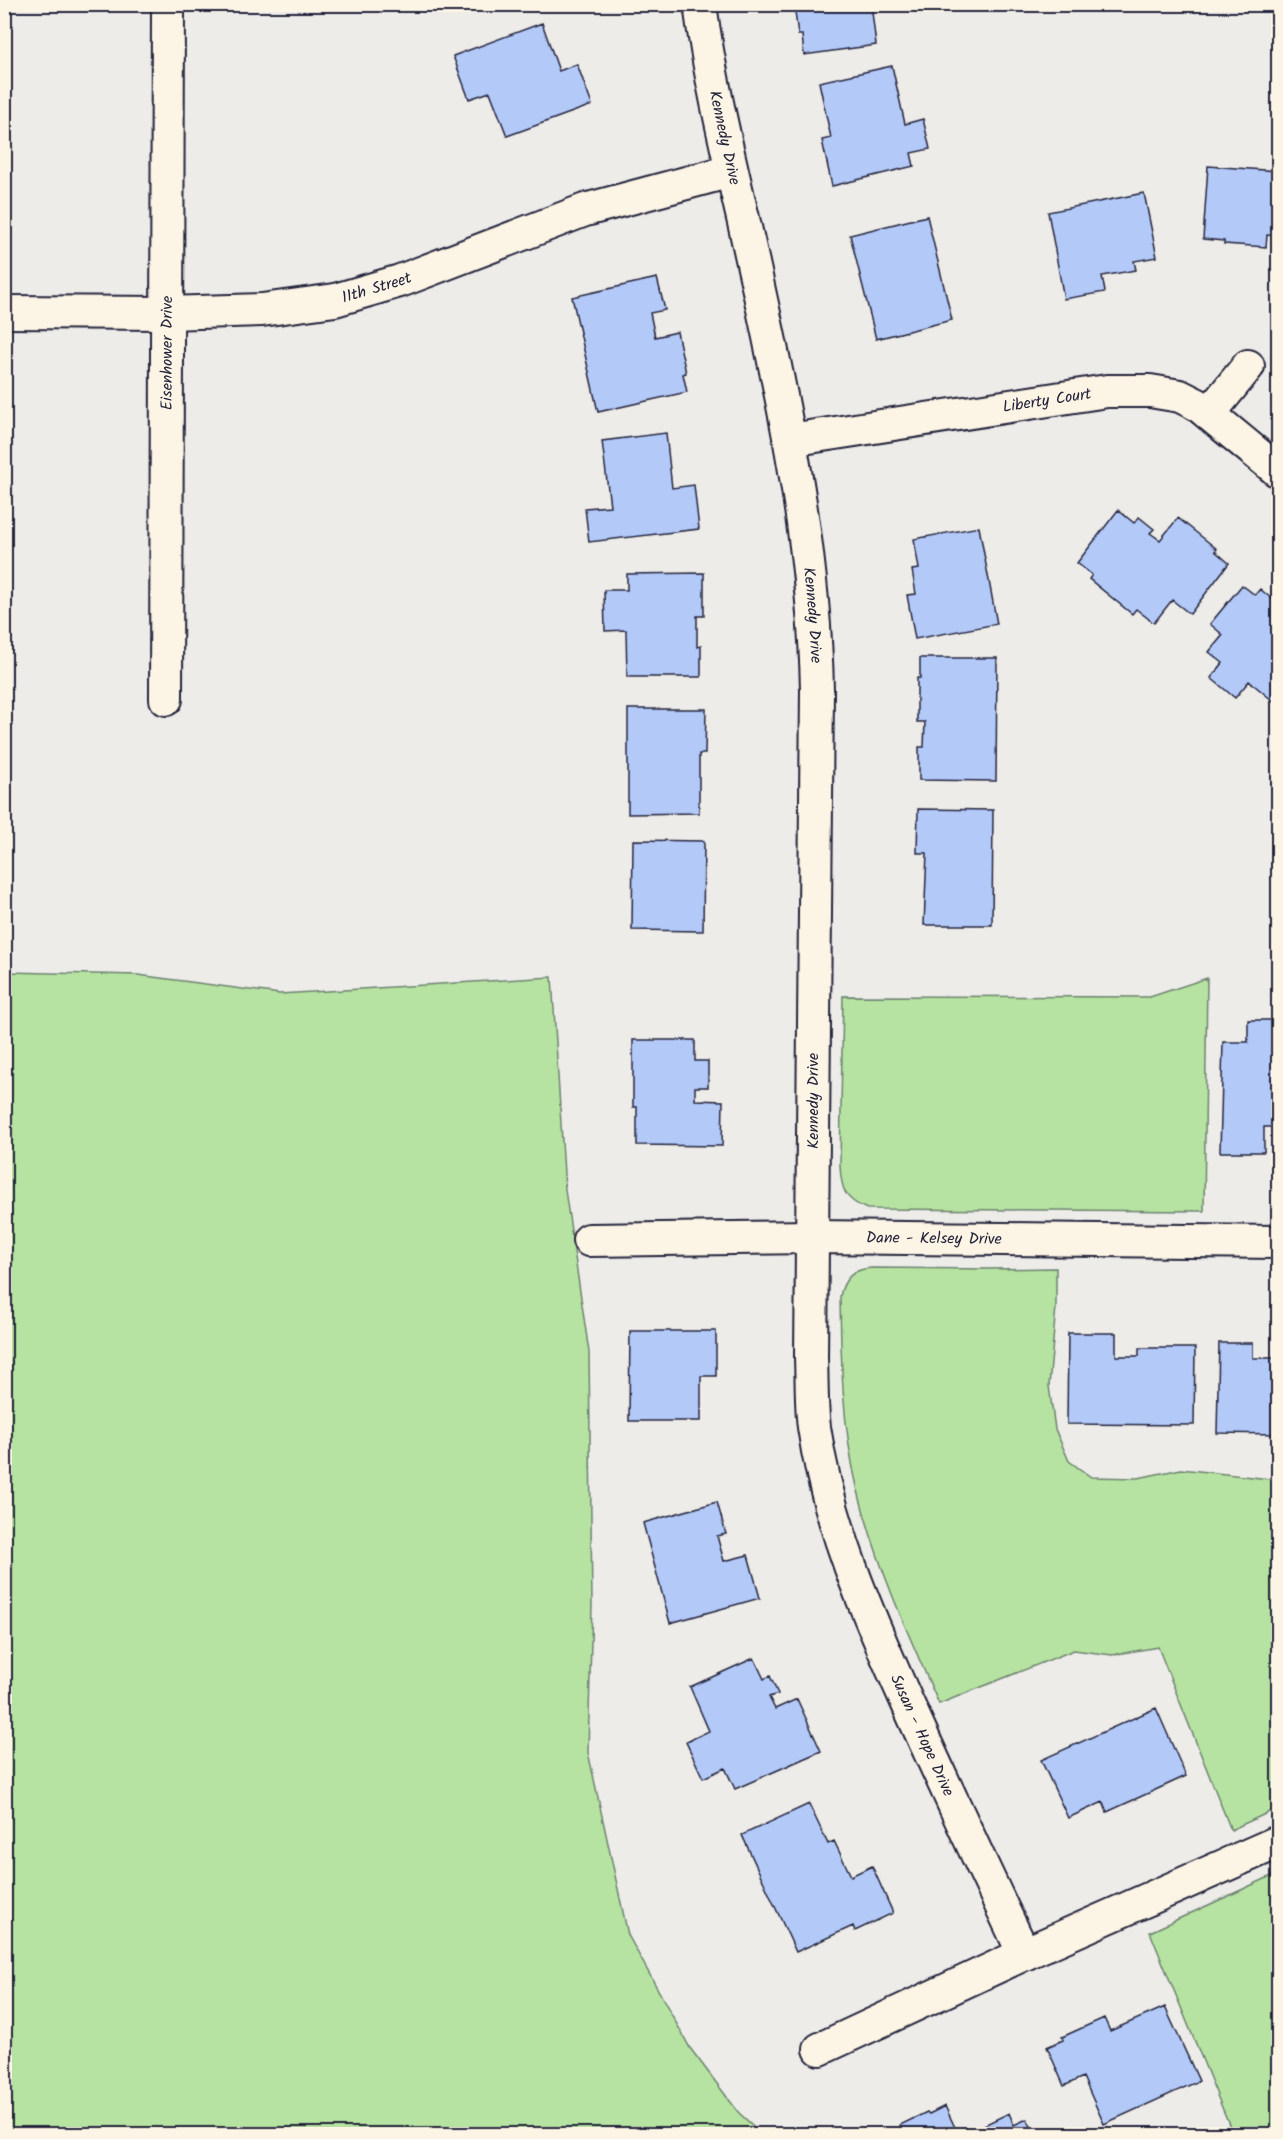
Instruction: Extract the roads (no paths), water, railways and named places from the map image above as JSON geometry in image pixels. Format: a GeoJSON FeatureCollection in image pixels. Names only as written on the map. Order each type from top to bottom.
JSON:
{"type":"FeatureCollection","features":[{"type":"Feature","properties":{"kind":"street","name":"Eisenhower Drive"},"geometry":{"type":"LineString","coordinates":[[166,699],[168,4]]}},
{"type":"Feature","properties":{"kind":"street","name":"Kennedy Drive"},"geometry":{"type":"LineString","coordinates":[[700,4],[708,61],[790,440],[812,588],[816,639],[812,1237]]}},
{"type":"Feature","properties":{"kind":"street","name":"11th Street"},"geometry":{"type":"LineString","coordinates":[[4,312],[167,313],[262,310],[335,300],[400,281],[585,210],[731,171]]}},
{"type":"Feature","properties":{"kind":"street"},"geometry":{"type":"LineString","coordinates":[[1209,414],[1248,366]]}},
{"type":"Feature","properties":{"kind":"street","name":"Liberty Court"},"geometry":{"type":"LineString","coordinates":[[790,440],[1107,391],[1150,391],[1180,396],[1198,405],[1278,471]]}},
{"type":"Feature","properties":{"kind":"street","name":"Dane - Kelsey Drive"},"geometry":{"type":"LineString","coordinates":[[589,1240],[812,1237],[1278,1242]]}},
{"type":"Feature","properties":{"kind":"street","name":"Susan - Hope Drive"},"geometry":{"type":"LineString","coordinates":[[812,1237],[814,1425],[838,1532],[856,1586],[879,1641],[950,1799],[1024,1954]]}},
{"type":"Feature","properties":{"kind":"street"},"geometry":{"type":"LineString","coordinates":[[820,2049],[1024,1954],[1278,1842]]}}]}
